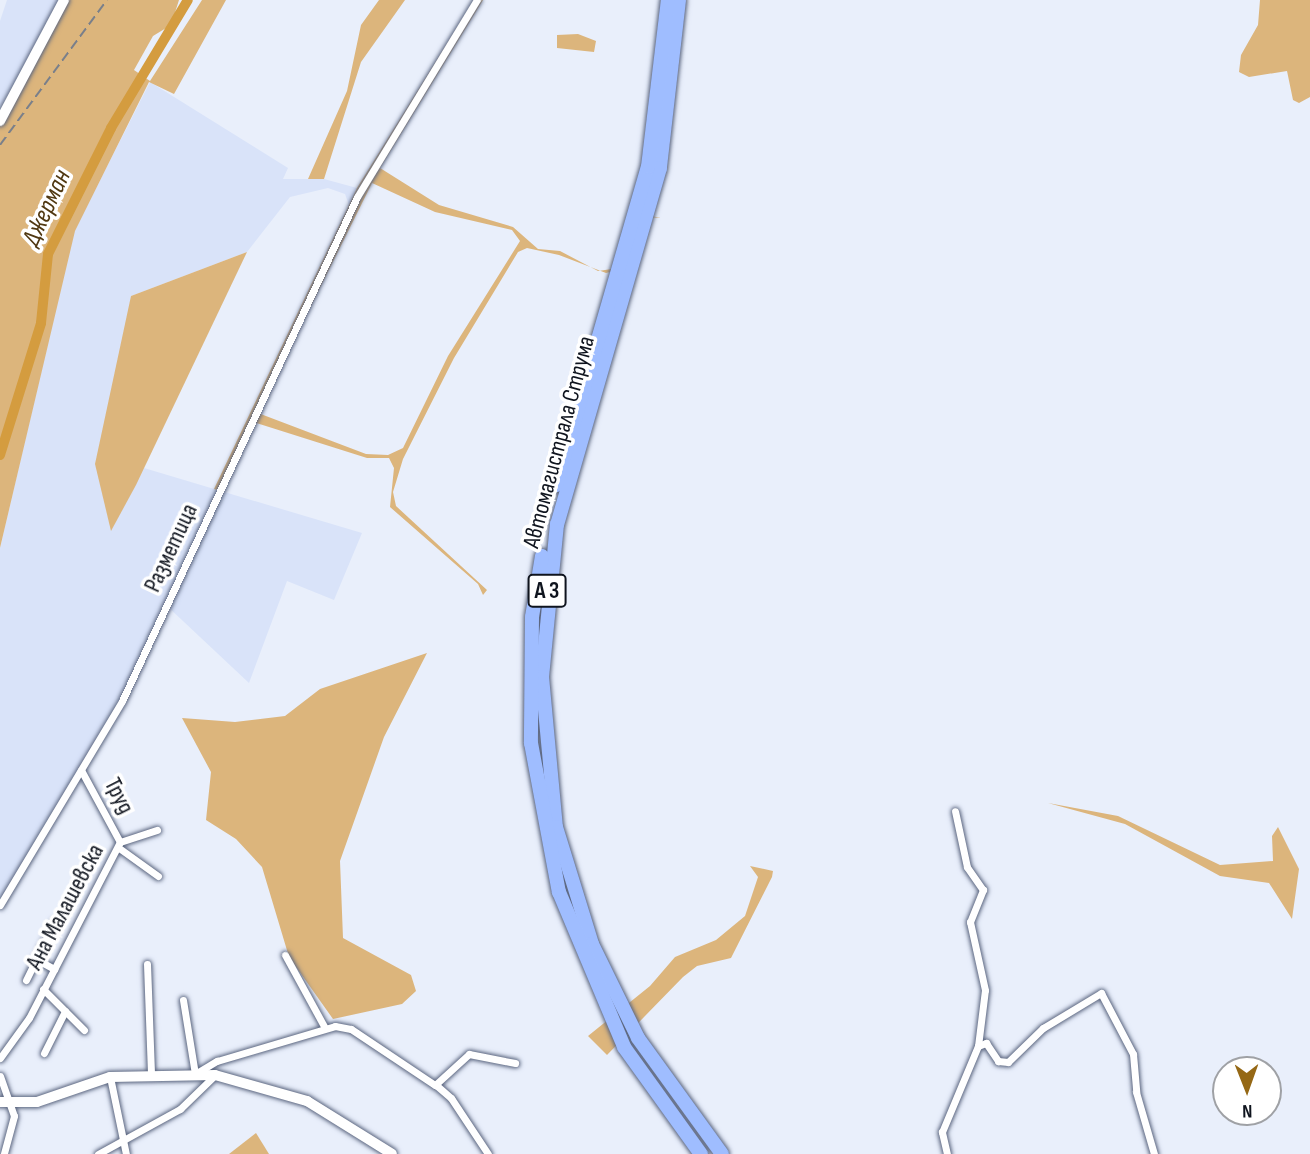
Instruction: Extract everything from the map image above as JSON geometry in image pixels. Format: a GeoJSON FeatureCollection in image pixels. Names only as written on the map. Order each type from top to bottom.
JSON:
{"type":"FeatureCollection","features":[{"type":"Feature","properties":{"kind":"highway","name":"Автомагистрала Струма"},"geometry":{"type":"LineString","coordinates":[[668,0],[648,167],[556,486],[532,617],[529,678],[531,743],[544,830],[580,952],[624,1047],[701,1154]]}},
{"type":"Feature","properties":{"kind":"highway","name":"Автомагистрала Струма"},"geometry":{"type":"LineString","coordinates":[[679,0],[660,168],[557,524],[542,677],[556,827],[592,944],[644,1048],[722,1154]]}},
{"type":"Feature","properties":{"kind":"main road"},"geometry":{"type":"LineString","coordinates":[[0,121],[64,0]]}},
{"type":"Feature","properties":{"kind":"main road"},"geometry":{"type":"LineString","coordinates":[[0,107],[36,50]]}},
{"type":"Feature","properties":{"kind":"main road"},"geometry":{"type":"LineString","coordinates":[[6,1102],[53,1099],[110,1077],[151,1074],[215,1075],[307,1101],[392,1154]]}},
{"type":"Feature","properties":{"kind":"street","name":"Разметица"},"geometry":{"type":"LineString","coordinates":[[0,905],[122,701],[357,197],[477,0]]}},
{"type":"Feature","properties":{"kind":"street","name":"Труд"},"geometry":{"type":"LineString","coordinates":[[81,770],[120,845],[158,876]]}},
{"type":"Feature","properties":{"kind":"street"},"geometry":{"type":"LineString","coordinates":[[947,1154],[942,1132],[978,1046],[985,990],[970,922],[983,895],[967,867],[955,811]]}},
{"type":"Feature","properties":{"kind":"street","name":"Ана Малашевска"},"geometry":{"type":"LineString","coordinates":[[0,1058],[43,989],[120,845],[157,830]]}},
{"type":"Feature","properties":{"kind":"street"},"geometry":{"type":"LineString","coordinates":[[26,980],[54,923]]}},
{"type":"Feature","properties":{"kind":"street"},"geometry":{"type":"LineString","coordinates":[[285,955],[325,1028]]}},
{"type":"Feature","properties":{"kind":"street"},"geometry":{"type":"LineString","coordinates":[[36,959],[54,969]]}},
{"type":"Feature","properties":{"kind":"street"},"geometry":{"type":"LineString","coordinates":[[147,964],[151,1074]]}},
{"type":"Feature","properties":{"kind":"street"},"geometry":{"type":"LineString","coordinates":[[43,989],[85,1030]]}},
{"type":"Feature","properties":{"kind":"street"},"geometry":{"type":"LineString","coordinates":[[978,1046],[986,1044],[998,1061],[1008,1062],[1043,1028],[1096,993],[1104,995],[1133,1054],[1136,1092],[1154,1154]]}},
{"type":"Feature","properties":{"kind":"street"},"geometry":{"type":"LineString","coordinates":[[183,1000],[195,1074],[217,1061],[325,1028],[351,1029],[451,1098],[488,1154]]}},
{"type":"Feature","properties":{"kind":"street"},"geometry":{"type":"LineString","coordinates":[[44,1053],[65,1011]]}},
{"type":"Feature","properties":{"kind":"street"},"geometry":{"type":"LineString","coordinates":[[435,1085],[469,1054],[515,1063]]}},
{"type":"Feature","properties":{"kind":"street"},"geometry":{"type":"LineString","coordinates":[[98,1154],[180,1109],[215,1075]]}},
{"type":"Feature","properties":{"kind":"street"},"geometry":{"type":"LineString","coordinates":[[0,1076],[6,1102],[14,1116],[4,1154]]}},
{"type":"Feature","properties":{"kind":"street"},"geometry":{"type":"LineString","coordinates":[[110,1077],[120,1142],[126,1154]]}},
{"type":"Feature","properties":{"kind":"shaded area"},"geometry":{"type":"Polygon","coordinates":[[[7,0],[64,0],[0,107],[0,21],[7,0]]]}},
{"type":"Feature","properties":{"kind":"shaded area"},"geometry":{"type":"Polygon","coordinates":[[[64,0],[179,0],[171,25],[153,36],[134,70],[150,81],[202,0],[226,0],[174,94],[149,82],[75,231],[0,548],[0,121],[64,0]]]}},
{"type":"Feature","properties":{"kind":"shaded area"},"geometry":{"type":"Polygon","coordinates":[[[379,0],[405,0],[361,62],[324,179],[308,179],[347,91],[361,25],[379,0]]]}},
{"type":"Feature","properties":{"kind":"shaded area"},"geometry":{"type":"Polygon","coordinates":[[[474,0],[483,0],[380,168],[439,205],[513,227],[538,249],[560,251],[591,267],[559,255],[527,248],[518,252],[454,358],[403,459],[393,492],[396,506],[487,590],[483,595],[478,584],[390,507],[394,468],[389,458],[367,458],[253,422],[222,491],[214,489],[357,188],[474,0]],[[372,183],[258,413],[366,454],[388,455],[403,448],[448,356],[520,241],[512,230],[435,212],[372,183]]]}},
{"type":"Feature","properties":{"kind":"shaded area"},"geometry":{"type":"Polygon","coordinates":[[[1260,0],[1310,0],[1310,97],[1299,103],[1293,100],[1287,71],[1249,77],[1239,72],[1241,55],[1258,25],[1260,0]]]}},
{"type":"Feature","properties":{"kind":"shaded area"},"geometry":{"type":"Polygon","coordinates":[[[578,34],[596,41],[594,52],[557,48],[557,35],[578,34]]]}},
{"type":"Feature","properties":{"kind":"shaded area"},"geometry":{"type":"Polygon","coordinates":[[[150,82],[288,168],[283,179],[324,179],[357,188],[349,205],[345,194],[328,188],[290,197],[247,252],[131,296],[111,529],[144,468],[362,533],[334,600],[287,581],[249,683],[167,606],[122,701],[0,905],[0,548],[74,231],[150,82]]]}},
{"type":"Feature","properties":{"kind":"shaded area"},"geometry":{"type":"Polygon","coordinates":[[[646,215],[661,218],[647,217],[614,271],[600,271],[612,269],[646,215]]]}},
{"type":"Feature","properties":{"kind":"shaded area"},"geometry":{"type":"Polygon","coordinates":[[[247,252],[136,485],[111,531],[95,464],[131,296],[247,252]]]}},
{"type":"Feature","properties":{"kind":"shaded area"},"geometry":{"type":"Polygon","coordinates":[[[427,653],[384,737],[340,861],[343,938],[411,975],[416,991],[402,1004],[333,1019],[289,957],[262,867],[236,839],[206,820],[211,772],[182,718],[235,722],[285,716],[320,689],[427,653]]]}},
{"type":"Feature","properties":{"kind":"shaded area"},"geometry":{"type":"Polygon","coordinates":[[[1048,803],[1118,816],[1220,865],[1273,861],[1272,836],[1278,827],[1299,869],[1292,919],[1269,883],[1220,876],[1125,824],[1048,803]]]}},
{"type":"Feature","properties":{"kind":"shaded area"},"geometry":{"type":"Polygon","coordinates":[[[750,866],[773,871],[772,877],[731,958],[697,966],[607,1055],[588,1036],[650,986],[675,957],[716,940],[745,916],[758,877],[750,866]]]}},
{"type":"Feature","properties":{"kind":"shaded area"},"geometry":{"type":"Polygon","coordinates":[[[256,1133],[269,1154],[229,1154],[256,1133]]]}},
{"type":"Feature","properties":{"kind":"waterway","name":"Джерман"},"geometry":{"type":"LineString","coordinates":[[0,455],[41,323],[48,254],[111,128],[188,0]]}},
{"type":"Feature","properties":{"kind":"railway"},"geometry":{"type":"LineString","coordinates":[[0,145],[107,0]]}}]}
